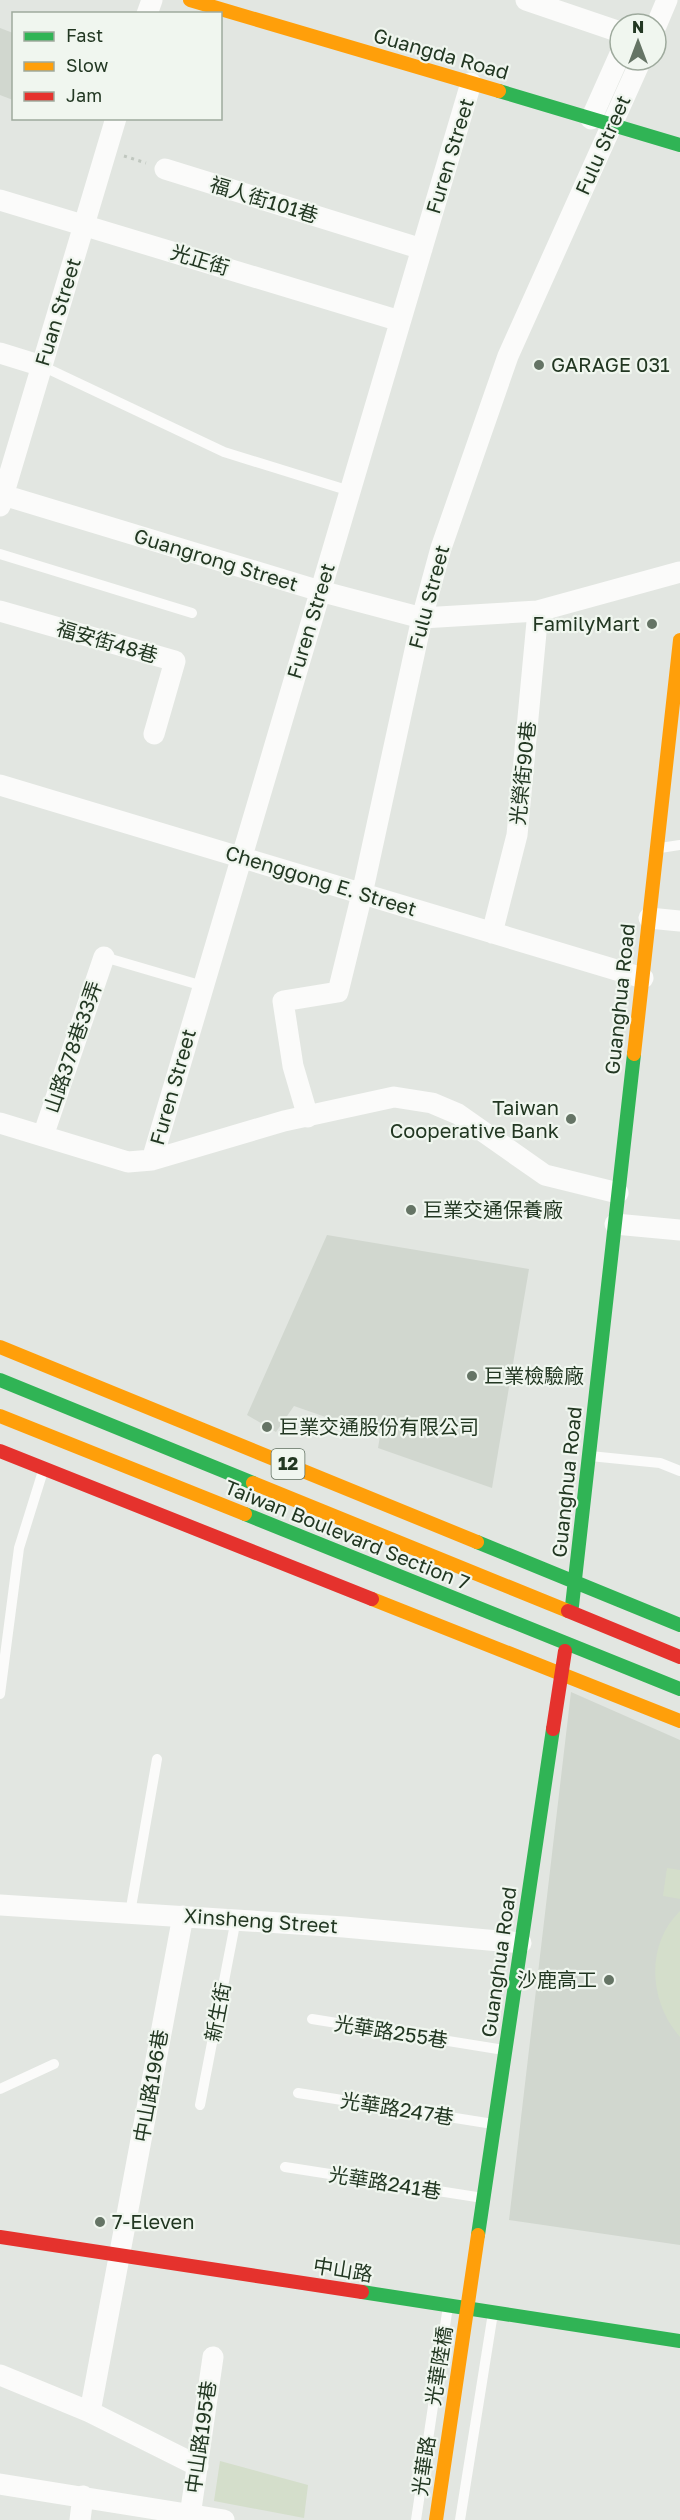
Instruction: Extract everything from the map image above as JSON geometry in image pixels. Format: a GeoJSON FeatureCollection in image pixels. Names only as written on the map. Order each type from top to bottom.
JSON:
{"type":"FeatureCollection","features":[{"type":"Feature","properties":{"kind":"street","name":"Guangda Road"},"geometry":{"type":"LineString","coordinates":[[190,0],[680,145]]}},
{"type":"Feature","properties":{"kind":"street"},"geometry":{"type":"LineString","coordinates":[[526,0],[608,28]]}},
{"type":"Feature","properties":{"kind":"street"},"geometry":{"type":"LineString","coordinates":[[591,119],[612,72]]}},
{"type":"Feature","properties":{"kind":"street","name":"Fulu Street"},"geometry":{"type":"LineString","coordinates":[[308,1117],[293,1066],[283,1001],[338,992],[362,894],[422,618],[441,548],[507,356],[636,72]]}},
{"type":"Feature","properties":{"kind":"street","name":"Furen Street"},"geometry":{"type":"LineString","coordinates":[[152,1160],[471,83]]}},
{"type":"Feature","properties":{"kind":"street","name":"Fuan Street"},"geometry":{"type":"LineString","coordinates":[[1,498],[115,120]]}},
{"type":"Feature","properties":{"kind":"street","name":"福人街101巷"},"geometry":{"type":"LineString","coordinates":[[165,169],[422,249]]}},
{"type":"Feature","properties":{"kind":"street","name":"光正街"},"geometry":{"type":"LineString","coordinates":[[0,200],[400,321]]}},
{"type":"Feature","properties":{"kind":"street"},"geometry":{"type":"LineString","coordinates":[[0,353],[42,366]]}},
{"type":"Feature","properties":{"kind":"street","name":"Guangrong Street"},"geometry":{"type":"LineString","coordinates":[[1,498],[320,591],[422,618],[538,611],[680,572]]}},
{"type":"Feature","properties":{"kind":"street","name":"福安街48巷"},"geometry":{"type":"LineString","coordinates":[[0,611],[175,661],[154,734]]}},
{"type":"Feature","properties":{"kind":"street","name":"光榮街90巷"},"geometry":{"type":"LineString","coordinates":[[492,933],[517,836],[538,611]]}},
{"type":"Feature","properties":{"kind":"street","name":"Guanghua Road"},"geometry":{"type":"LineString","coordinates":[[481,2217],[576,1583],[680,640]]}},
{"type":"Feature","properties":{"kind":"street","name":"Chenggong E. Street"},"geometry":{"type":"LineString","coordinates":[[0,785],[643,978]]}},
{"type":"Feature","properties":{"kind":"street"},"geometry":{"type":"LineString","coordinates":[[649,918],[680,921]]}},
{"type":"Feature","properties":{"kind":"street","name":"山路378巷33弄"},"geometry":{"type":"LineString","coordinates":[[43,1136],[104,957]]}},
{"type":"Feature","properties":{"kind":"street"},"geometry":{"type":"LineString","coordinates":[[0,1123],[128,1162],[152,1160],[308,1117],[394,1097],[432,1103],[458,1114],[545,1175],[618,1193]]}},
{"type":"Feature","properties":{"kind":"street"},"geometry":{"type":"LineString","coordinates":[[615,1224],[680,1230]]}},
{"type":"Feature","properties":{"kind":"street","name":"12"},"geometry":{"type":"LineString","coordinates":[[0,1347],[680,1625]]}},
{"type":"Feature","properties":{"kind":"street","name":"Taiwan Boulevard Section 7"},"geometry":{"type":"LineString","coordinates":[[0,1380],[569,1629],[680,1689]]}},
{"type":"Feature","properties":{"kind":"street","name":"Taiwan Boulevard Section 7"},"geometry":{"type":"LineString","coordinates":[[0,1416],[569,1629],[680,1657]]}},
{"type":"Feature","properties":{"kind":"street"},"geometry":{"type":"LineString","coordinates":[[0,1451],[680,1721]]}},
{"type":"Feature","properties":{"kind":"street"},"geometry":{"type":"LineString","coordinates":[[569,1629],[615,1599]]}},
{"type":"Feature","properties":{"kind":"street","name":"Xinsheng Street"},"geometry":{"type":"LineString","coordinates":[[0,1905],[236,1919],[521,1943]]}},
{"type":"Feature","properties":{"kind":"street","name":"中山路196巷"},"geometry":{"type":"LineString","coordinates":[[90,2412],[183,1916]]}},
{"type":"Feature","properties":{"kind":"street","name":"光華陸橋"},"geometry":{"type":"LineString","coordinates":[[436,2520],[481,2217]]}},
{"type":"Feature","properties":{"kind":"street","name":"中山路"},"geometry":{"type":"LineString","coordinates":[[0,2237],[680,2341]]}},
{"type":"Feature","properties":{"kind":"street","name":"中山路195巷"},"geometry":{"type":"LineString","coordinates":[[190,2516],[213,2357]]}},
{"type":"Feature","properties":{"kind":"street"},"geometry":{"type":"LineString","coordinates":[[0,2376],[90,2412],[198,2466]]}},
{"type":"Feature","properties":{"kind":"street"},"geometry":{"type":"LineString","coordinates":[[0,2484],[224,2520]]}},
{"type":"Feature","properties":{"kind":"street"},"geometry":{"type":"LineString","coordinates":[[80,2520],[83,2496]]}},
{"type":"Feature","properties":{"kind":"lane"},"geometry":{"type":"LineString","coordinates":[[42,366],[224,453],[350,491]]}},
{"type":"Feature","properties":{"kind":"lane"},"geometry":{"type":"LineString","coordinates":[[0,554],[192,613]]}},
{"type":"Feature","properties":{"kind":"lane"},"geometry":{"type":"LineString","coordinates":[[657,849],[680,845]]}},
{"type":"Feature","properties":{"kind":"lane"},"geometry":{"type":"LineString","coordinates":[[104,957],[203,986]]}},
{"type":"Feature","properties":{"kind":"lane"},"geometry":{"type":"LineString","coordinates":[[589,1456],[660,1463],[680,1471]]}},
{"type":"Feature","properties":{"kind":"lane"},"geometry":{"type":"LineString","coordinates":[[0,1694],[19,1548],[44,1468]]}},
{"type":"Feature","properties":{"kind":"lane"},"geometry":{"type":"LineString","coordinates":[[130,1912],[157,1759]]}},
{"type":"Feature","properties":{"kind":"lane","name":"新生街"},"geometry":{"type":"LineString","coordinates":[[200,2105],[236,1919]]}},
{"type":"Feature","properties":{"kind":"lane","name":"光華路255巷"},"geometry":{"type":"LineString","coordinates":[[312,2019],[506,2050]]}},
{"type":"Feature","properties":{"kind":"lane"},"geometry":{"type":"LineString","coordinates":[[0,2089],[54,2064]]}},
{"type":"Feature","properties":{"kind":"lane","name":"光華路247巷"},"geometry":{"type":"LineString","coordinates":[[298,2094],[496,2124]]}},
{"type":"Feature","properties":{"kind":"lane","name":"光華路241巷"},"geometry":{"type":"LineString","coordinates":[[285,2167],[484,2199]]}},
{"type":"Feature","properties":{"kind":"lane","name":"光華路"},"geometry":{"type":"LineString","coordinates":[[416,2520],[448,2306]]}},
{"type":"Feature","properties":{"kind":"lane"},"geometry":{"type":"LineString","coordinates":[[460,2520],[493,2313]]}},
{"type":"Feature","properties":{"kind":"path"},"geometry":{"type":"LineString","coordinates":[[106,151],[165,169]]}},
{"type":"Feature","properties":{"kind":"shaded area"},"geometry":{"type":"Polygon","coordinates":[[[0,28],[12,33],[12,100],[0,95],[0,28]]]}},
{"type":"Feature","properties":{"kind":"shaded area","name":"巨業交通保養廠"},"geometry":{"type":"Polygon","coordinates":[[[327,1235],[529,1269],[492,1488],[378,1448],[380,1436],[294,1406],[276,1432],[247,1415],[327,1235]]]}},
{"type":"Feature","properties":{"kind":"shaded area","name":"沙鹿高工"},"geometry":{"type":"Polygon","coordinates":[[[571,1692],[680,1740],[680,2245],[509,2220],[571,1692]]]}},
{"type":"Feature","properties":{"kind":"green space"},"geometry":{"type":"Polygon","coordinates":[[[667,1868],[680,1870],[680,1899],[663,1896],[667,1868]]]}},
{"type":"Feature","properties":{"kind":"green space"},"geometry":{"type":"Polygon","coordinates":[[[680,1911],[680,2037],[662,2007],[655,1974],[656,1957],[661,1940],[680,1911]]]}},
{"type":"Feature","properties":{"kind":"green space"},"geometry":{"type":"Polygon","coordinates":[[[220,2461],[308,2485],[304,2518],[214,2501],[220,2461]]]}},
{"type":"Feature","properties":{"kind":"traffic: fast"},"geometry":{"type":"LineString","coordinates":[[499,91],[680,145]]}},
{"type":"Feature","properties":{"kind":"traffic: fast"},"geometry":{"type":"LineString","coordinates":[[572,1606],[634,1054]]}},
{"type":"Feature","properties":{"kind":"traffic: fast"},"geometry":{"type":"LineString","coordinates":[[0,1380],[253,1483]]}},
{"type":"Feature","properties":{"kind":"traffic: fast"},"geometry":{"type":"LineString","coordinates":[[245,1514],[680,1689]]}},
{"type":"Feature","properties":{"kind":"traffic: fast"},"geometry":{"type":"LineString","coordinates":[[477,1542],[680,1625]]}},
{"type":"Feature","properties":{"kind":"traffic: fast"},"geometry":{"type":"LineString","coordinates":[[478,2235],[553,1729]]}},
{"type":"Feature","properties":{"kind":"traffic: fast"},"geometry":{"type":"LineString","coordinates":[[362,2292],[680,2341]]}},
{"type":"Feature","properties":{"kind":"traffic: slow"},"geometry":{"type":"LineString","coordinates":[[190,0],[499,91]]}},
{"type":"Feature","properties":{"kind":"traffic: slow"},"geometry":{"type":"LineString","coordinates":[[634,1054],[680,640]]}},
{"type":"Feature","properties":{"kind":"traffic: slow"},"geometry":{"type":"LineString","coordinates":[[0,1347],[477,1542]]}},
{"type":"Feature","properties":{"kind":"traffic: slow"},"geometry":{"type":"LineString","coordinates":[[0,1416],[245,1514]]}},
{"type":"Feature","properties":{"kind":"traffic: slow"},"geometry":{"type":"LineString","coordinates":[[253,1483],[568,1611]]}},
{"type":"Feature","properties":{"kind":"traffic: slow"},"geometry":{"type":"LineString","coordinates":[[372,1599],[680,1721]]}},
{"type":"Feature","properties":{"kind":"traffic: slow"},"geometry":{"type":"LineString","coordinates":[[436,2520],[478,2235]]}},
{"type":"Feature","properties":{"kind":"traffic: jam"},"geometry":{"type":"LineString","coordinates":[[0,1451],[372,1599]]}},
{"type":"Feature","properties":{"kind":"traffic: jam"},"geometry":{"type":"LineString","coordinates":[[568,1611],[680,1657]]}},
{"type":"Feature","properties":{"kind":"traffic: jam"},"geometry":{"type":"LineString","coordinates":[[553,1729],[565,1651]]}},
{"type":"Feature","properties":{"kind":"traffic: jam"},"geometry":{"type":"LineString","coordinates":[[0,2237],[362,2292]]}},
{"type":"Feature","properties":{"kind":"place","name":"GARAGE 031"},"geometry":{"type":"Point","coordinates":[539,365]}},
{"type":"Feature","properties":{"kind":"place","name":"FamilyMart"},"geometry":{"type":"Point","coordinates":[652,624]}},
{"type":"Feature","properties":{"kind":"place","name":"Taiwan Cooperative Bank"},"geometry":{"type":"Point","coordinates":[571,1119]}},
{"type":"Feature","properties":{"kind":"place","name":"巨業交通保養廠"},"geometry":{"type":"Point","coordinates":[411,1210]}},
{"type":"Feature","properties":{"kind":"place","name":"巨業檢驗廠"},"geometry":{"type":"Point","coordinates":[472,1376]}},
{"type":"Feature","properties":{"kind":"place","name":"巨業交通股份有限公司"},"geometry":{"type":"Point","coordinates":[267,1427]}},
{"type":"Feature","properties":{"kind":"place","name":"沙鹿高工"},"geometry":{"type":"Point","coordinates":[609,1980]}},
{"type":"Feature","properties":{"kind":"place","name":"7-Eleven"},"geometry":{"type":"Point","coordinates":[100,2222]}}]}
